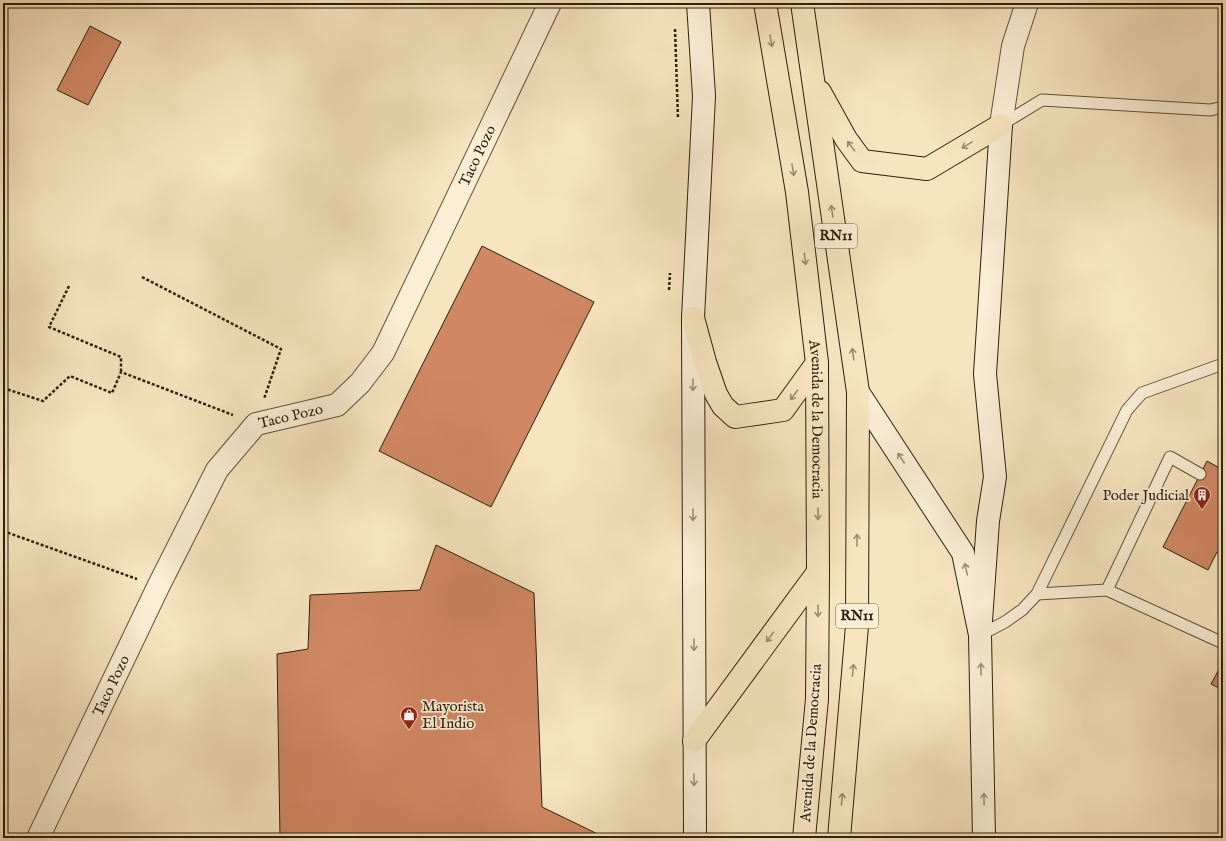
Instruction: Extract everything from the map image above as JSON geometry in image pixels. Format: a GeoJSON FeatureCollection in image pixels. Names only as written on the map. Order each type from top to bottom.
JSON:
{"type":"FeatureCollection","features":[{"type":"Feature","properties":{"kind":"highway","name":"Avenida de la Democracia"},"geometry":{"type":"LineString","coordinates":[[765,3],[797,192],[817,364],[817,699],[804,838]]}},
{"type":"Feature","properties":{"kind":"highway","name":"RN11"},"geometry":{"type":"LineString","coordinates":[[802,3],[858,392],[857,626],[839,838]]}},
{"type":"Feature","properties":{"kind":"highway"},"geometry":{"type":"LineString","coordinates":[[813,79],[846,139],[862,161],[927,169],[1001,125]]}},
{"type":"Feature","properties":{"kind":"highway"},"geometry":{"type":"LineString","coordinates":[[693,318],[705,362],[716,394],[723,406],[735,417],[783,410],[817,364]]}},
{"type":"Feature","properties":{"kind":"highway"},"geometry":{"type":"LineString","coordinates":[[694,740],[818,572]]}},
{"type":"Feature","properties":{"kind":"street","name":"Taco Pozo"},"geometry":{"type":"LineString","coordinates":[[38,838],[158,587],[217,470],[256,424],[337,405],[360,383],[384,353],[550,3]]}},
{"type":"Feature","properties":{"kind":"street"},"geometry":{"type":"LineString","coordinates":[[695,838],[693,318],[704,96],[698,3]]}},
{"type":"Feature","properties":{"kind":"street"},"geometry":{"type":"LineString","coordinates":[[984,838],[980,635],[988,521],[995,476],[985,374],[1001,125],[1013,46],[1027,3]]}},
{"type":"Feature","properties":{"kind":"street"},"geometry":{"type":"LineString","coordinates":[[858,392],[963,553],[980,635]]}},
{"type":"Feature","properties":{"kind":"lane"},"geometry":{"type":"LineString","coordinates":[[1001,125],[1042,100],[1210,110],[1223,108]]}},
{"type":"Feature","properties":{"kind":"lane"},"geometry":{"type":"LineString","coordinates":[[980,635],[1005,622],[1022,610],[1037,594],[1127,410],[1142,393],[1223,364]]}},
{"type":"Feature","properties":{"kind":"lane"},"geometry":{"type":"LineString","coordinates":[[1107,590],[1170,457],[1200,474]]}},
{"type":"Feature","properties":{"kind":"lane"},"geometry":{"type":"LineString","coordinates":[[1037,594],[1107,590],[1223,643]]}},
{"type":"Feature","properties":{"kind":"path"},"geometry":{"type":"LineString","coordinates":[[121,372],[256,424],[281,349],[142,277]]}},
{"type":"Feature","properties":{"kind":"path"},"geometry":{"type":"LineString","coordinates":[[3,388],[43,402],[70,376],[112,393],[121,372],[120,357],[49,327],[68,286]]}},
{"type":"Feature","properties":{"kind":"path"},"geometry":{"type":"LineString","coordinates":[[3,531],[158,587]]}},
{"type":"Feature","properties":{"kind":"building"},"geometry":{"type":"Polygon","coordinates":[[[90,26],[121,42],[88,105],[57,90],[90,26]]]}},
{"type":"Feature","properties":{"kind":"building"},"geometry":{"type":"Polygon","coordinates":[[[482,246],[594,302],[491,507],[379,451],[482,246]]]}},
{"type":"Feature","properties":{"kind":"building","name":"Poder Judicial"},"geometry":{"type":"Polygon","coordinates":[[[1207,461],[1223,470],[1223,555],[1217,552],[1208,570],[1163,547],[1207,461]]]}},
{"type":"Feature","properties":{"kind":"building","name":"Mayorista El Indio"},"geometry":{"type":"Polygon","coordinates":[[[436,545],[534,593],[542,807],[606,838],[280,838],[277,654],[308,649],[310,595],[420,590],[436,545]]]}},
{"type":"Feature","properties":{"kind":"building"},"geometry":{"type":"Polygon","coordinates":[[[1223,662],[1223,690],[1211,684],[1223,662]]]}},
{"type":"Feature","properties":{"kind":"place","name":"Poder Judicial"},"geometry":{"type":"Point","coordinates":[1202,510]}},
{"type":"Feature","properties":{"kind":"place","name":"Mayorista El Indio"},"geometry":{"type":"Point","coordinates":[409,730]}}]}
